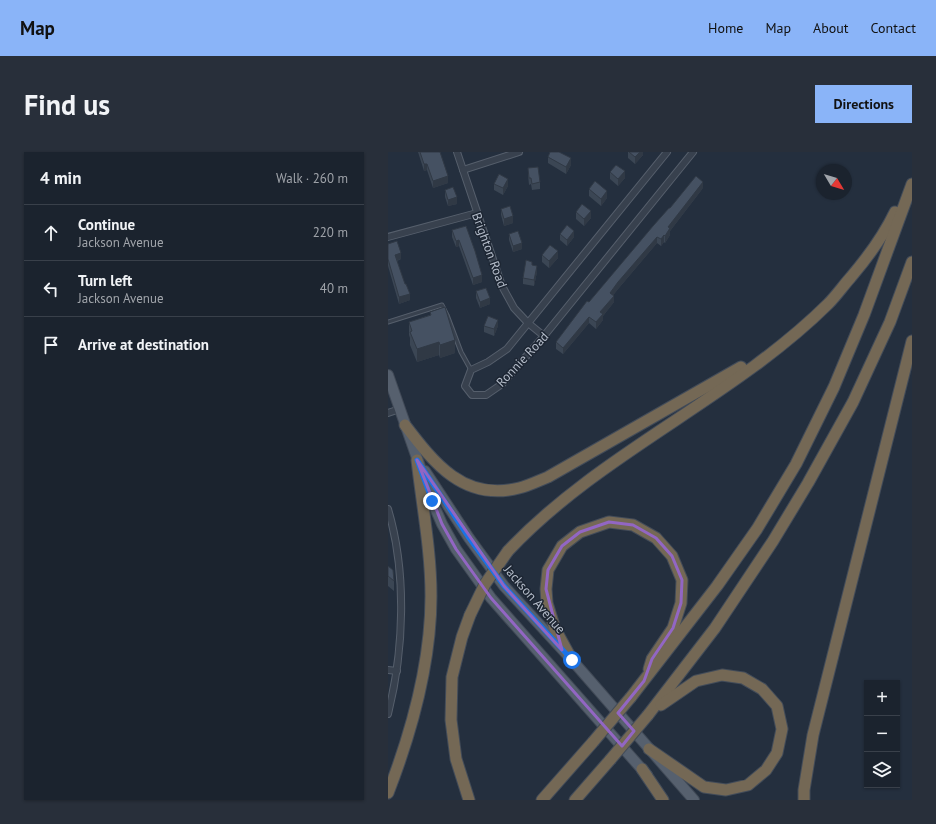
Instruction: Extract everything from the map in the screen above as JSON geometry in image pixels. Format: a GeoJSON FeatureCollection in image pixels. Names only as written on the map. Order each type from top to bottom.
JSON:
{"type":"FeatureCollection","features":[{"type":"Feature","properties":{"kind":"highway"},"geometry":{"type":"LineString","coordinates":[[469,800],[456,759],[451,720],[452,677],[462,637],[470,616],[485,584],[508,551],[550,511],[604,470],[757,364],[803,328],[829,303],[863,262],[890,223],[912,176]]}},
{"type":"Feature","properties":{"kind":"highway"},"geometry":{"type":"LineString","coordinates":[[542,800],[632,697],[718,586],[756,529],[796,464],[843,366],[864,315],[912,184]]}},
{"type":"Feature","properties":{"kind":"highway"},"geometry":{"type":"LineString","coordinates":[[575,800],[650,713],[715,628],[773,541],[808,483],[853,402],[890,322],[912,262]]}},
{"type":"Feature","properties":{"kind":"highway"},"geometry":{"type":"LineString","coordinates":[[405,425],[429,456],[449,474],[468,486],[494,492],[519,488],[548,477],[753,360],[803,328]]}},
{"type":"Feature","properties":{"kind":"highway"},"geometry":{"type":"LineString","coordinates":[[804,800],[804,790],[813,736],[912,341]]}},
{"type":"Feature","properties":{"kind":"highway"},"geometry":{"type":"LineString","coordinates":[[388,793],[417,702],[428,643],[431,596],[430,575],[417,460]]}},
{"type":"Feature","properties":{"kind":"highway"},"geometry":{"type":"LineString","coordinates":[[572,660],[555,629],[547,603],[546,589],[548,570],[562,546],[580,532],[609,522],[633,525],[656,538],[672,556],[682,580],[681,603],[673,628],[652,659],[644,681]]}},
{"type":"Feature","properties":{"kind":"highway"},"geometry":{"type":"LineString","coordinates":[[649,749],[704,786],[726,790],[748,785],[766,770],[777,753],[782,729],[778,706],[762,689],[743,678],[722,675],[696,681],[650,713]]}},
{"type":"Feature","properties":{"kind":"highway"},"geometry":{"type":"LineString","coordinates":[[585,800],[607,764]]}},
{"type":"Feature","properties":{"kind":"highway"},"geometry":{"type":"LineString","coordinates":[[642,769],[663,800]]}},
{"type":"Feature","properties":{"kind":"main road","name":"Jackson Avenue"},"geometry":{"type":"LineString","coordinates":[[388,375],[437,513],[456,549],[491,598],[670,800]]}},
{"type":"Feature","properties":{"kind":"main road","name":"Jackson Avenue"},"geometry":{"type":"LineString","coordinates":[[417,460],[469,538],[504,586],[572,660],[694,800]]}},
{"type":"Feature","properties":{"kind":"street","name":"Brighton Road"},"geometry":{"type":"LineString","coordinates":[[457,152],[502,286],[514,308],[528,323],[544,336]]}},
{"type":"Feature","properties":{"kind":"street"},"geometry":{"type":"LineString","coordinates":[[463,170],[519,152]]}},
{"type":"Feature","properties":{"kind":"street","name":"Ronnie Road"},"geometry":{"type":"LineString","coordinates":[[667,152],[507,349],[488,362],[471,370],[465,386],[472,395],[486,395],[502,384],[544,336],[693,152]]}},
{"type":"Feature","properties":{"kind":"street"},"geometry":{"type":"LineString","coordinates":[[388,237],[477,213]]}},
{"type":"Feature","properties":{"kind":"street"},"geometry":{"type":"LineString","coordinates":[[388,413],[400,409]]}},
{"type":"Feature","properties":{"kind":"street"},"geometry":{"type":"LineString","coordinates":[[388,509],[396,538],[400,577],[400,633],[397,671],[388,714]]}},
{"type":"Feature","properties":{"kind":"street"},"geometry":{"type":"LineString","coordinates":[[388,670],[397,671]]}},
{"type":"Feature","properties":{"kind":"lane"},"geometry":{"type":"LineString","coordinates":[[388,322],[442,305],[461,352],[471,370]]}},
{"type":"Feature","properties":{"kind":"highlighted area"},"geometry":{"type":"Polygon","coordinates":[[[417,460],[504,586],[562,650],[546,589],[548,570],[562,546],[580,532],[609,522],[633,525],[656,538],[672,556],[682,580],[681,603],[673,628],[652,659],[644,681],[618,713],[634,731],[622,746],[491,598],[456,549],[442,524],[417,460]]]}},
{"type":"Feature","properties":{"kind":"building"},"geometry":{"type":"Polygon","coordinates":[[[420,152],[440,152],[448,176],[433,181],[427,164],[424,164],[420,152]]]}},
{"type":"Feature","properties":{"kind":"building"},"geometry":{"type":"Polygon","coordinates":[[[550,152],[559,152],[571,158],[566,167],[548,157],[550,152]]]}},
{"type":"Feature","properties":{"kind":"building"},"geometry":{"type":"Polygon","coordinates":[[[629,152],[640,152],[635,157],[629,152]]]}},
{"type":"Feature","properties":{"kind":"building"},"geometry":{"type":"Polygon","coordinates":[[[616,165],[625,171],[618,179],[610,172],[616,165]]]}},
{"type":"Feature","properties":{"kind":"building"},"geometry":{"type":"Polygon","coordinates":[[[538,167],[540,182],[532,184],[531,178],[529,178],[528,168],[538,167]]]}},
{"type":"Feature","properties":{"kind":"building"},"geometry":{"type":"Polygon","coordinates":[[[499,174],[508,179],[503,188],[494,184],[499,174]]]}},
{"type":"Feature","properties":{"kind":"building"},"geometry":{"type":"Polygon","coordinates":[[[696,176],[703,182],[668,227],[670,228],[665,236],[664,235],[661,239],[657,237],[618,282],[610,293],[614,296],[600,312],[603,314],[596,322],[589,317],[563,348],[556,342],[587,301],[589,302],[696,176]]]}},
{"type":"Feature","properties":{"kind":"building"},"geometry":{"type":"Polygon","coordinates":[[[595,181],[607,191],[601,199],[589,189],[595,181]]]}},
{"type":"Feature","properties":{"kind":"building"},"geometry":{"type":"Polygon","coordinates":[[[453,187],[457,197],[448,200],[445,190],[453,187]]]}},
{"type":"Feature","properties":{"kind":"building"},"geometry":{"type":"Polygon","coordinates":[[[582,204],[591,211],[584,219],[576,212],[582,204]]]}},
{"type":"Feature","properties":{"kind":"building"},"geometry":{"type":"Polygon","coordinates":[[[510,206],[513,216],[504,219],[501,209],[510,206]]]}},
{"type":"Feature","properties":{"kind":"building"},"geometry":{"type":"Polygon","coordinates":[[[567,225],[574,231],[567,240],[560,234],[567,225]]]}},
{"type":"Feature","properties":{"kind":"building"},"geometry":{"type":"Polygon","coordinates":[[[466,226],[482,275],[473,278],[459,240],[456,241],[452,230],[466,226]]]}},
{"type":"Feature","properties":{"kind":"building"},"geometry":{"type":"Polygon","coordinates":[[[518,231],[522,243],[513,246],[509,234],[518,231]]]}},
{"type":"Feature","properties":{"kind":"building"},"geometry":{"type":"Polygon","coordinates":[[[397,241],[401,253],[395,255],[410,294],[399,297],[388,259],[388,244],[397,241]]]}},
{"type":"Feature","properties":{"kind":"building"},"geometry":{"type":"Polygon","coordinates":[[[550,245],[558,251],[549,261],[542,255],[550,245]]]}},
{"type":"Feature","properties":{"kind":"building"},"geometry":{"type":"Polygon","coordinates":[[[526,260],[532,262],[532,265],[537,266],[534,280],[523,278],[526,260]]]}},
{"type":"Feature","properties":{"kind":"building"},"geometry":{"type":"Polygon","coordinates":[[[486,288],[490,298],[480,302],[476,291],[486,288]]]}},
{"type":"Feature","properties":{"kind":"building"},"geometry":{"type":"Polygon","coordinates":[[[445,307],[455,340],[440,345],[439,342],[417,349],[410,332],[412,331],[409,322],[431,315],[430,312],[445,307]]]}},
{"type":"Feature","properties":{"kind":"building"},"geometry":{"type":"Polygon","coordinates":[[[488,316],[498,320],[494,329],[484,326],[488,316]]]}},
{"type":"Feature","properties":{"kind":"building"},"geometry":{"type":"Polygon","coordinates":[[[388,566],[393,570],[394,581],[388,576],[388,566]]]}},
{"type":"Feature","properties":{"kind":"route"},"geometry":{"type":"LineString","coordinates":[[432,501],[417,460],[469,538],[504,586],[572,660]]}}]}
